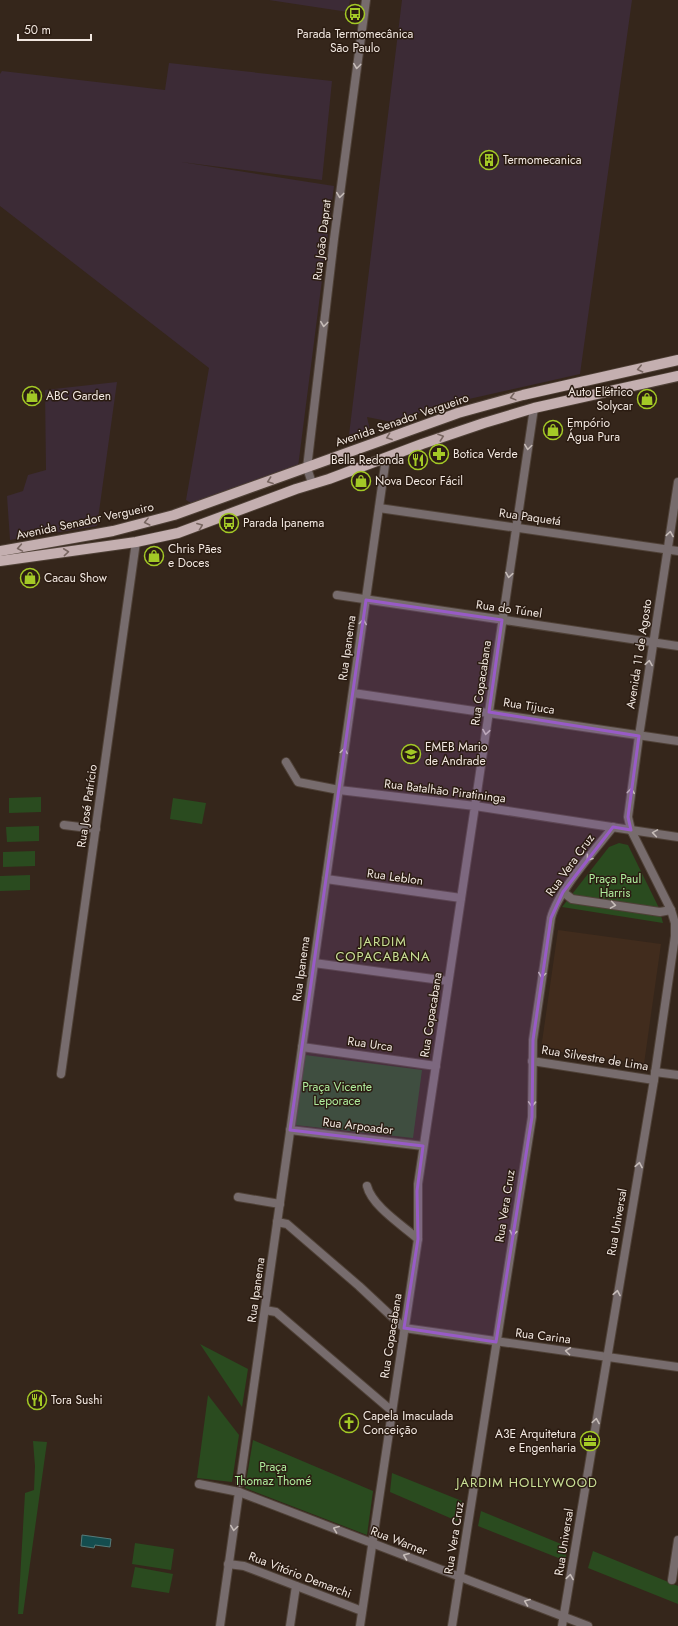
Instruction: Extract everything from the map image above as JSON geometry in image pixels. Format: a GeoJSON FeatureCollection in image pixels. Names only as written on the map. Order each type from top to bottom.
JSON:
{"type":"FeatureCollection","features":[{"type":"Feature","properties":{"kind":"main road","name":"Avenida Senador Vergueiro"},"geometry":{"type":"LineString","coordinates":[[0,551],[113,531],[174,515],[307,468],[413,428],[502,400],[678,360]]}},
{"type":"Feature","properties":{"kind":"main road","name":"Avenida Senador Vergueiro"},"geometry":{"type":"LineString","coordinates":[[0,562],[136,542],[194,529],[312,483],[329,479],[422,444],[534,408],[678,376]]}},
{"type":"Feature","properties":{"kind":"street","name":"Rua João Daprat"},"geometry":{"type":"LineString","coordinates":[[312,483],[307,468],[334,239],[366,0]]}},
{"type":"Feature","properties":{"kind":"street","name":"Rua Copacabana"},"geometry":{"type":"LineString","coordinates":[[360,1626],[418,1239],[417,1191],[423,1146],[534,408]]}},
{"type":"Feature","properties":{"kind":"street","name":"Rua Ipanema"},"geometry":{"type":"LineString","coordinates":[[220,1626],[386,458]]}},
{"type":"Feature","properties":{"kind":"street","name":"Avenida 11 de Agosto"},"geometry":{"type":"LineString","coordinates":[[631,830],[628,817],[638,736],[678,482]]}},
{"type":"Feature","properties":{"kind":"street","name":"Rua Paquetá"},"geometry":{"type":"LineString","coordinates":[[379,508],[678,552]]}},
{"type":"Feature","properties":{"kind":"street","name":"Rua José Patrício"},"geometry":{"type":"LineString","coordinates":[[61,1074],[136,542]]}},
{"type":"Feature","properties":{"kind":"street","name":"Rua do Túnel"},"geometry":{"type":"LineString","coordinates":[[337,595],[678,646]]}},
{"type":"Feature","properties":{"kind":"street","name":"Rua Tijuca"},"geometry":{"type":"LineString","coordinates":[[353,693],[678,741]]}},
{"type":"Feature","properties":{"kind":"street","name":"Rua Batalhão Piratininga"},"geometry":{"type":"LineString","coordinates":[[286,762],[298,782],[339,790],[474,806],[613,827]]}},
{"type":"Feature","properties":{"kind":"street"},"geometry":{"type":"LineString","coordinates":[[64,825],[96,829]]}},
{"type":"Feature","properties":{"kind":"street"},"geometry":{"type":"LineString","coordinates":[[613,827],[678,837]]}},
{"type":"Feature","properties":{"kind":"street","name":"Rua Vera Cruz"},"geometry":{"type":"LineString","coordinates":[[452,1626],[532,1117],[533,1040],[551,918],[555,906],[563,892],[613,827]]}},
{"type":"Feature","properties":{"kind":"street","name":"Rua Universal"},"geometry":{"type":"LineString","coordinates":[[562,1626],[606,1356],[655,1076],[675,936],[675,923],[671,910],[631,830]]}},
{"type":"Feature","properties":{"kind":"street","name":"Rua Leblon"},"geometry":{"type":"LineString","coordinates":[[326,879],[461,898]]}},
{"type":"Feature","properties":{"kind":"street"},"geometry":{"type":"LineString","coordinates":[[563,892],[572,899],[657,912],[671,910]]}},
{"type":"Feature","properties":{"kind":"street"},"geometry":{"type":"LineString","coordinates":[[314,963],[448,981]]}},
{"type":"Feature","properties":{"kind":"street","name":"Rua Urca"},"geometry":{"type":"LineString","coordinates":[[302,1047],[436,1066]]}},
{"type":"Feature","properties":{"kind":"street","name":"Rua Silvestre de Lima"},"geometry":{"type":"LineString","coordinates":[[532,1061],[655,1076],[678,1075]]}},
{"type":"Feature","properties":{"kind":"street","name":"Rua Arpoador"},"geometry":{"type":"LineString","coordinates":[[290,1130],[423,1146]]}},
{"type":"Feature","properties":{"kind":"street"},"geometry":{"type":"LineString","coordinates":[[367,1186],[369,1195],[377,1204],[418,1239]]}},
{"type":"Feature","properties":{"kind":"street"},"geometry":{"type":"LineString","coordinates":[[238,1197],[280,1204]]}},
{"type":"Feature","properties":{"kind":"street"},"geometry":{"type":"LineString","coordinates":[[277,1222],[287,1224],[359,1286],[404,1328]]}},
{"type":"Feature","properties":{"kind":"street"},"geometry":{"type":"LineString","coordinates":[[265,1310],[276,1312],[392,1411]]}},
{"type":"Feature","properties":{"kind":"street","name":"Rua Carina"},"geometry":{"type":"LineString","coordinates":[[404,1328],[496,1342],[678,1366]]}},
{"type":"Feature","properties":{"kind":"street","name":"Rua Warner"},"geometry":{"type":"LineString","coordinates":[[199,1484],[240,1487],[372,1543],[588,1626]]}},
{"type":"Feature","properties":{"kind":"street"},"geometry":{"type":"LineString","coordinates":[[672,1580],[678,1540]]}},
{"type":"Feature","properties":{"kind":"street","name":"Rua Vitório Demarchi"},"geometry":{"type":"LineString","coordinates":[[228,1564],[238,1564],[362,1611]]}},
{"type":"Feature","properties":{"kind":"street"},"geometry":{"type":"LineString","coordinates":[[290,1626],[296,1586]]}},
{"type":"Feature","properties":{"kind":"highlighted area"},"geometry":{"type":"Polygon","coordinates":[[[366,600],[502,620],[489,712],[639,736],[628,817],[631,830],[613,827],[563,892],[551,918],[533,1040],[532,1117],[496,1342],[404,1328],[418,1239],[417,1191],[423,1146],[290,1130],[366,600]]]}},
{"type":"Feature","properties":{"kind":"shaded area"},"geometry":{"type":"Polygon","coordinates":[[[269,0],[350,0],[348,12],[269,0]]]}},
{"type":"Feature","properties":{"kind":"shaded area","name":"Termomecanica"},"geometry":{"type":"Polygon","coordinates":[[[402,0],[632,0],[580,374],[438,406],[400,421],[392,422],[367,417],[370,430],[349,435],[402,0]]]}},
{"type":"Feature","properties":{"kind":"shaded area"},"geometry":{"type":"Polygon","coordinates":[[[169,63],[332,81],[322,180],[181,162],[334,186],[298,467],[191,503],[186,500],[209,368],[0,206],[0,74],[2,71],[165,90],[169,63]]]}},
{"type":"Feature","properties":{"kind":"shaded area"},"geometry":{"type":"Polygon","coordinates":[[[117,382],[97,526],[10,540],[7,496],[23,491],[28,475],[46,470],[45,390],[117,382]]]}},
{"type":"Feature","properties":{"kind":"shaded area"},"geometry":{"type":"Polygon","coordinates":[[[558,930],[661,944],[644,1064],[541,1049],[558,930]]]}},
{"type":"Feature","properties":{"kind":"green space"},"geometry":{"type":"Polygon","coordinates":[[[41,797],[41,812],[9,813],[9,798],[41,797]]]}},
{"type":"Feature","properties":{"kind":"green space"},"geometry":{"type":"Polygon","coordinates":[[[173,798],[206,803],[202,824],[170,819],[173,798]]]}},
{"type":"Feature","properties":{"kind":"green space"},"geometry":{"type":"Polygon","coordinates":[[[39,826],[39,841],[7,842],[6,827],[39,826]]]}},
{"type":"Feature","properties":{"kind":"green space","name":"Praça Paul Harris"},"geometry":{"type":"Polygon","coordinates":[[[619,843],[628,845],[659,908],[663,923],[562,907],[609,847],[619,843]]]}},
{"type":"Feature","properties":{"kind":"green space"},"geometry":{"type":"Polygon","coordinates":[[[35,851],[35,866],[3,867],[3,852],[35,851]]]}},
{"type":"Feature","properties":{"kind":"green space"},"geometry":{"type":"Polygon","coordinates":[[[30,875],[30,890],[0,891],[0,876],[30,875]]]}},
{"type":"Feature","properties":{"kind":"green space","name":"Praça Vicente Leporace"},"geometry":{"type":"Polygon","coordinates":[[[305,1055],[422,1070],[413,1138],[295,1125],[305,1055]]]}},
{"type":"Feature","properties":{"kind":"green space"},"geometry":{"type":"Polygon","coordinates":[[[200,1344],[248,1369],[242,1407],[200,1344]]]}},
{"type":"Feature","properties":{"kind":"green space"},"geometry":{"type":"Polygon","coordinates":[[[208,1395],[239,1435],[232,1482],[197,1478],[208,1395]]]}},
{"type":"Feature","properties":{"kind":"green space","name":"Praça Thomaz Thomé"},"geometry":{"type":"Polygon","coordinates":[[[253,1440],[373,1491],[367,1535],[245,1488],[253,1440]]]}},
{"type":"Feature","properties":{"kind":"green space"},"geometry":{"type":"Polygon","coordinates":[[[33,1441],[47,1442],[23,1614],[18,1614],[25,1493],[34,1490],[35,1466],[33,1441]]]}},
{"type":"Feature","properties":{"kind":"green space"},"geometry":{"type":"Polygon","coordinates":[[[392,1473],[462,1501],[457,1521],[390,1492],[392,1473]]]}},
{"type":"Feature","properties":{"kind":"green space"},"geometry":{"type":"Polygon","coordinates":[[[481,1511],[566,1546],[566,1561],[478,1526],[481,1511]]]}},
{"type":"Feature","properties":{"kind":"green space"},"geometry":{"type":"Polygon","coordinates":[[[135,1543],[174,1549],[171,1570],[132,1564],[135,1543]]]}},
{"type":"Feature","properties":{"kind":"green space"},"geometry":{"type":"Polygon","coordinates":[[[593,1551],[678,1586],[678,1604],[588,1568],[593,1551]]]}},
{"type":"Feature","properties":{"kind":"green space"},"geometry":{"type":"Polygon","coordinates":[[[135,1567],[173,1574],[169,1593],[131,1587],[135,1567]]]}},
{"type":"Feature","properties":{"kind":"water"},"geometry":{"type":"Polygon","coordinates":[[[82,1535],[111,1539],[110,1547],[95,1545],[94,1548],[81,1546],[82,1535]]]}},
{"type":"Feature","properties":{"kind":"place","name":"Parada Termomecânica São Paulo"},"geometry":{"type":"Point","coordinates":[355,14]}},
{"type":"Feature","properties":{"kind":"place","name":"Termomecanica"},"geometry":{"type":"Point","coordinates":[489,160]}},
{"type":"Feature","properties":{"kind":"place","name":"ABC Garden"},"geometry":{"type":"Point","coordinates":[32,396]}},
{"type":"Feature","properties":{"kind":"place","name":"Auto Elétrico Solycar"},"geometry":{"type":"Point","coordinates":[647,399]}},
{"type":"Feature","properties":{"kind":"place","name":"Empório Água Pura"},"geometry":{"type":"Point","coordinates":[553,430]}},
{"type":"Feature","properties":{"kind":"place","name":"Botica Verde"},"geometry":{"type":"Point","coordinates":[439,454]}},
{"type":"Feature","properties":{"kind":"place","name":"Bella Redonda"},"geometry":{"type":"Point","coordinates":[418,460]}},
{"type":"Feature","properties":{"kind":"place","name":"Nova Decor Fácil"},"geometry":{"type":"Point","coordinates":[361,481]}},
{"type":"Feature","properties":{"kind":"place","name":"Parada Ipanema"},"geometry":{"type":"Point","coordinates":[229,523]}},
{"type":"Feature","properties":{"kind":"place","name":"Chris Pães e Doces"},"geometry":{"type":"Point","coordinates":[154,556]}},
{"type":"Feature","properties":{"kind":"place","name":"Cacau Show"},"geometry":{"type":"Point","coordinates":[30,578]}},
{"type":"Feature","properties":{"kind":"place","name":"EMEB Mario de Andrade"},"geometry":{"type":"Point","coordinates":[411,754]}},
{"type":"Feature","properties":{"kind":"place","name":"Tora Sushi"},"geometry":{"type":"Point","coordinates":[37,1400]}},
{"type":"Feature","properties":{"kind":"place","name":"Capela Imaculada Conceição"},"geometry":{"type":"Point","coordinates":[349,1423]}},
{"type":"Feature","properties":{"kind":"place","name":"A3E Arquitetura e Engenharia"},"geometry":{"type":"Point","coordinates":[590,1441]}},
{"type":"Feature","properties":{"kind":"district","name":"JARDIM COPACABANA"},"geometry":{"type":"Point","coordinates":[383,948]}},
{"type":"Feature","properties":{"kind":"district","name":"JARDIM HOLLYWOOD"},"geometry":{"type":"Point","coordinates":[527,1482]}}]}
